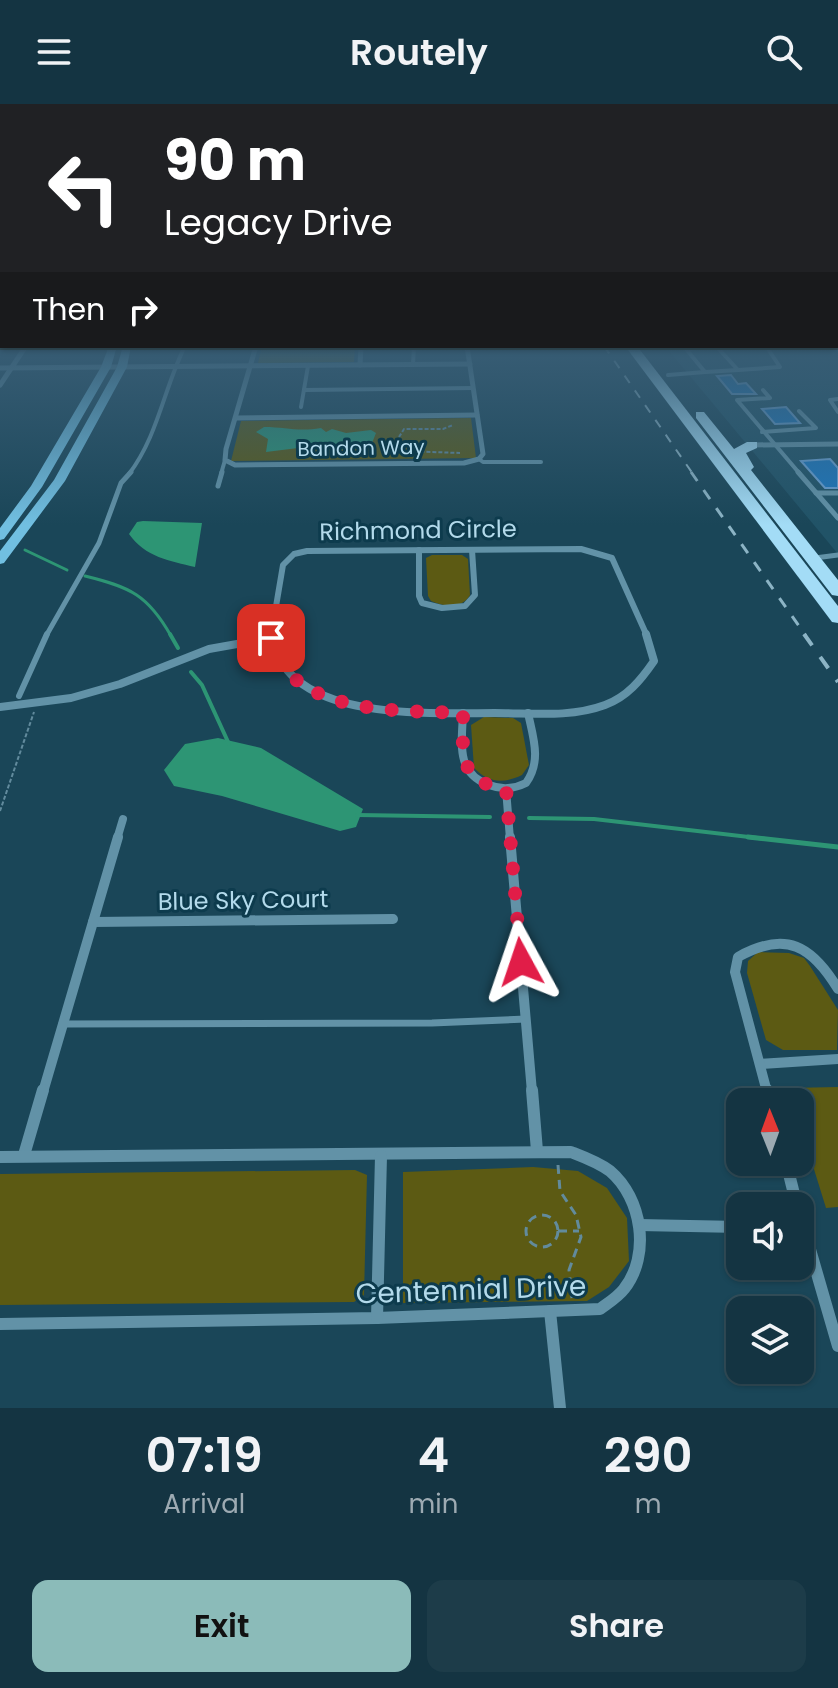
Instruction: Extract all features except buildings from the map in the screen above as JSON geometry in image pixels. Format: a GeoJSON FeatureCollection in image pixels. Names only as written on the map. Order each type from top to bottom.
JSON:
{"type":"FeatureCollection","features":[{"type":"Feature","properties":{"kind":"main road"},"geometry":{"type":"LineString","coordinates":[[675,404],[838,618]]}},
{"type":"Feature","properties":{"kind":"main road"},"geometry":{"type":"LineString","coordinates":[[691,404],[836,586]]}},
{"type":"Feature","properties":{"kind":"main road"},"geometry":{"type":"LineString","coordinates":[[716,435],[732,442],[752,445]]}},
{"type":"Feature","properties":{"kind":"main road"},"geometry":{"type":"LineString","coordinates":[[752,445],[739,450],[738,455],[766,492],[769,505]]}},
{"type":"Feature","properties":{"kind":"street"},"geometry":{"type":"LineString","coordinates":[[0,536],[36,487],[85,404]]}},
{"type":"Feature","properties":{"kind":"street"},"geometry":{"type":"LineString","coordinates":[[0,560],[59,481],[102,404]]}},
{"type":"Feature","properties":{"kind":"street"},"geometry":{"type":"LineString","coordinates":[[225,460],[240,404]]}},
{"type":"Feature","properties":{"kind":"street"},"geometry":{"type":"LineString","coordinates":[[475,404],[483,454],[479,459]]}},
{"type":"Feature","properties":{"kind":"street"},"geometry":{"type":"LineString","coordinates":[[236,418],[477,415]]}},
{"type":"Feature","properties":{"kind":"street"},"geometry":{"type":"LineString","coordinates":[[752,445],[836,446]]}},
{"type":"Feature","properties":{"kind":"street","name":"Bandon Way"},"geometry":{"type":"LineString","coordinates":[[225,460],[235,465],[468,462],[479,459]]}},
{"type":"Feature","properties":{"kind":"street","name":"Richmond Circle"},"geometry":{"type":"LineString","coordinates":[[581,549],[605,553],[612,558],[652,647],[654,661],[644,677],[627,694],[605,706],[565,713],[372,709],[327,697],[308,686],[284,665],[273,650],[271,638],[283,565],[294,554],[472,550],[581,549]]}},
{"type":"Feature","properties":{"kind":"street"},"geometry":{"type":"LineString","coordinates":[[419,550],[419,596],[422,603],[450,609],[464,608],[473,603],[476,594],[472,550]]}},
{"type":"Feature","properties":{"kind":"street"},"geometry":{"type":"LineString","coordinates":[[0,707],[71,698],[120,684],[209,649],[271,638]]}},
{"type":"Feature","properties":{"kind":"street"},"geometry":{"type":"LineString","coordinates":[[463,713],[464,763],[467,771],[493,787],[506,789],[522,786],[531,779],[535,768],[536,755],[528,713]]}},
{"type":"Feature","properties":{"kind":"street"},"geometry":{"type":"LineString","coordinates":[[506,789],[537,1151]]}},
{"type":"Feature","properties":{"kind":"street"},"geometry":{"type":"LineString","coordinates":[[24,1155],[123,819]]}},
{"type":"Feature","properties":{"kind":"street","name":"Blue Sky Court"},"geometry":{"type":"LineString","coordinates":[[93,922],[393,919]]}},
{"type":"Feature","properties":{"kind":"street"},"geometry":{"type":"LineString","coordinates":[[766,1088],[735,972],[738,957],[754,947],[788,945],[806,949],[838,989]]}},
{"type":"Feature","properties":{"kind":"street"},"geometry":{"type":"LineString","coordinates":[[760,1064],[838,1059]]}},
{"type":"Feature","properties":{"kind":"street","name":"Centennial Drive"},"geometry":{"type":"LineString","coordinates":[[0,1157],[571,1152],[595,1160],[616,1176],[630,1198],[639,1225],[639,1261],[623,1289],[600,1309],[377,1318],[0,1324]]}},
{"type":"Feature","properties":{"kind":"street"},"geometry":{"type":"LineString","coordinates":[[377,1318],[381,1156]]}},
{"type":"Feature","properties":{"kind":"street"},"geometry":{"type":"LineString","coordinates":[[639,1225],[726,1227]]}},
{"type":"Feature","properties":{"kind":"street"},"geometry":{"type":"LineString","coordinates":[[814,1267],[838,1346]]}},
{"type":"Feature","properties":{"kind":"street"},"geometry":{"type":"LineString","coordinates":[[550,1311],[560,1408]]}},
{"type":"Feature","properties":{"kind":"lane"},"geometry":{"type":"LineString","coordinates":[[19,696],[49,630],[99,543],[121,483],[132,470],[155,428],[163,404]]}},
{"type":"Feature","properties":{"kind":"lane"},"geometry":{"type":"LineString","coordinates":[[740,404],[838,518]]}},
{"type":"Feature","properties":{"kind":"lane"},"geometry":{"type":"LineString","coordinates":[[762,432],[816,428],[799,411]]}},
{"type":"Feature","properties":{"kind":"lane"},"geometry":{"type":"LineString","coordinates":[[479,459],[483,462],[541,462]]}},
{"type":"Feature","properties":{"kind":"lane"},"geometry":{"type":"LineString","coordinates":[[218,486],[225,460]]}},
{"type":"Feature","properties":{"kind":"lane"},"geometry":{"type":"LineString","coordinates":[[816,493],[838,493]]}},
{"type":"Feature","properties":{"kind":"lane"},"geometry":{"type":"LineString","coordinates":[[811,558],[838,555]]}},
{"type":"Feature","properties":{"kind":"lane"},"geometry":{"type":"LineString","coordinates":[[62,1024],[432,1023],[526,1019]]}},
{"type":"Feature","properties":{"kind":"path"},"geometry":{"type":"LineString","coordinates":[[399,437],[404,429],[450,427],[461,415]]}},
{"type":"Feature","properties":{"kind":"path"},"geometry":{"type":"LineString","coordinates":[[400,444],[405,451],[456,451],[468,462]]}},
{"type":"Feature","properties":{"kind":"path"},"geometry":{"type":"LineString","coordinates":[[0,811],[33,720],[35,703]]}},
{"type":"Feature","properties":{"kind":"path"},"geometry":{"type":"LineString","coordinates":[[557,1152],[560,1191],[576,1215],[580,1231],[578,1252],[569,1270],[573,1310]]}},
{"type":"Feature","properties":{"kind":"path"},"geometry":{"type":"LineString","coordinates":[[545,1214],[554,1221],[558,1231],[556,1242],[542,1248],[532,1243],[526,1227],[535,1215],[545,1214]]}},
{"type":"Feature","properties":{"kind":"path"},"geometry":{"type":"LineString","coordinates":[[558,1231],[580,1231]]}},
{"type":"Feature","properties":{"kind":"shaded area"},"geometry":{"type":"Polygon","coordinates":[[[713,404],[838,404],[838,554],[713,404]]]}},
{"type":"Feature","properties":{"kind":"shaded area"},"geometry":{"type":"Polygon","coordinates":[[[471,418],[476,458],[231,461],[241,421],[471,418]]]}},
{"type":"Feature","properties":{"kind":"shaded area"},"geometry":{"type":"Polygon","coordinates":[[[264,427],[321,428],[326,432],[332,429],[346,433],[371,430],[376,433],[370,448],[331,450],[314,446],[266,452],[268,439],[256,432],[264,427]]]}},
{"type":"Feature","properties":{"kind":"shaded area"},"geometry":{"type":"Polygon","coordinates":[[[137,522],[202,523],[195,567],[159,557],[135,542],[129,534],[137,522]]]}},
{"type":"Feature","properties":{"kind":"shaded area"},"geometry":{"type":"Polygon","coordinates":[[[432,555],[462,555],[468,559],[470,595],[467,600],[458,605],[441,605],[431,601],[428,596],[426,558],[432,555]]]}},
{"type":"Feature","properties":{"kind":"shaded area"},"geometry":{"type":"Polygon","coordinates":[[[484,717],[513,718],[521,723],[529,765],[522,775],[509,780],[496,780],[485,777],[474,768],[471,725],[484,717]]]}},
{"type":"Feature","properties":{"kind":"shaded area"},"geometry":{"type":"Polygon","coordinates":[[[218,738],[261,748],[363,809],[356,827],[340,831],[222,796],[174,786],[164,770],[185,744],[218,738]]]}},
{"type":"Feature","properties":{"kind":"shaded area"},"geometry":{"type":"Polygon","coordinates":[[[758,952],[789,953],[804,958],[838,1010],[837,1050],[783,1050],[766,1040],[747,973],[748,961],[758,952]]]}},
{"type":"Feature","properties":{"kind":"shaded area"},"geometry":{"type":"Polygon","coordinates":[[[838,1087],[838,1207],[826,1208],[814,1169],[814,1088],[789,1088],[838,1087]]]}},
{"type":"Feature","properties":{"kind":"shaded area"},"geometry":{"type":"Polygon","coordinates":[[[533,1167],[578,1171],[607,1188],[627,1218],[629,1261],[609,1287],[587,1301],[403,1303],[403,1172],[533,1167]]]}},
{"type":"Feature","properties":{"kind":"shaded area"},"geometry":{"type":"Polygon","coordinates":[[[355,1170],[367,1175],[364,1295],[354,1302],[0,1305],[0,1174],[355,1170]]]}},
{"type":"Feature","properties":{"kind":"waterway"},"geometry":{"type":"LineString","coordinates":[[25,550],[67,570]]}},
{"type":"Feature","properties":{"kind":"waterway"},"geometry":{"type":"LineString","coordinates":[[85,576],[114,584],[136,595],[154,611],[171,636]]}},
{"type":"Feature","properties":{"kind":"waterway"},"geometry":{"type":"LineString","coordinates":[[170,634],[178,648]]}},
{"type":"Feature","properties":{"kind":"waterway"},"geometry":{"type":"LineString","coordinates":[[191,672],[202,685],[229,744]]}},
{"type":"Feature","properties":{"kind":"waterway"},"geometry":{"type":"LineString","coordinates":[[357,815],[490,817]]}},
{"type":"Feature","properties":{"kind":"waterway"},"geometry":{"type":"LineString","coordinates":[[529,818],[594,819],[766,839]]}},
{"type":"Feature","properties":{"kind":"waterway"},"geometry":{"type":"LineString","coordinates":[[748,837],[766,839]]}},
{"type":"Feature","properties":{"kind":"waterway"},"geometry":{"type":"LineString","coordinates":[[766,839],[838,847]]}},
{"type":"Feature","properties":{"kind":"railway"},"geometry":{"type":"LineString","coordinates":[[644,404],[693,474]]}},
{"type":"Feature","properties":{"kind":"railway"},"geometry":{"type":"LineString","coordinates":[[691,472],[806,636]]}},
{"type":"Feature","properties":{"kind":"railway"},"geometry":{"type":"LineString","coordinates":[[804,634],[838,682]]}},
{"type":"Feature","properties":{"kind":"route"},"geometry":{"type":"LineString","coordinates":[[271,638],[273,650],[284,665],[308,686],[327,697],[381,710],[463,713],[464,763],[467,771],[493,787],[506,789],[521,962]]}}]}
